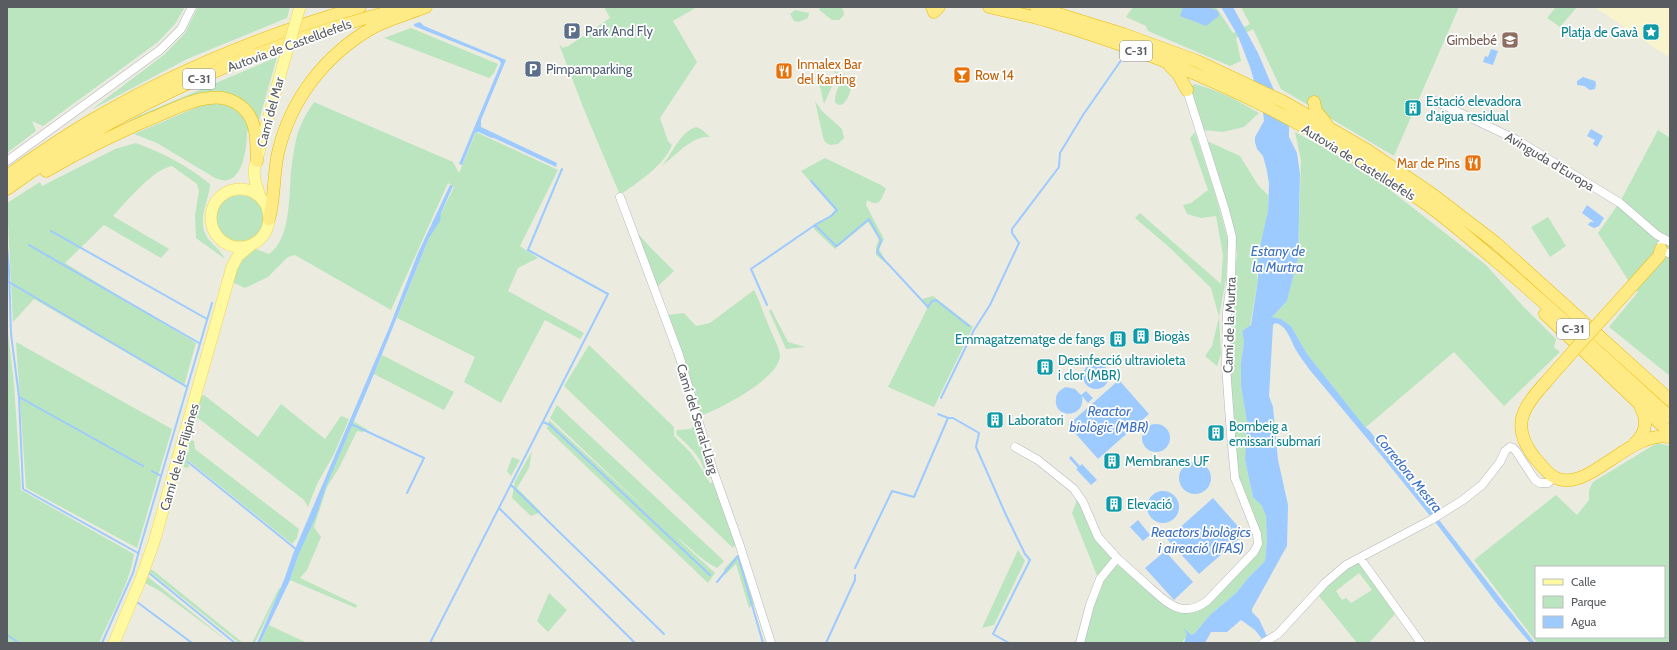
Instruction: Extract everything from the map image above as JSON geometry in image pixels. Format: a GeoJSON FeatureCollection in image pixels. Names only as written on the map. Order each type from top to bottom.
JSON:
{"type":"FeatureCollection","features":[{"type":"Feature","properties":{"kind":"highway"},"geometry":{"type":"LineString","coordinates":[[335,14],[347,7]]}},
{"type":"Feature","properties":{"kind":"highway","name":"Autovia de Castelldefels"},"geometry":{"type":"LineString","coordinates":[[7,176],[98,116],[166,81],[220,56],[335,14],[360,7]]}},
{"type":"Feature","properties":{"kind":"highway","name":"Autovia de Castelldefels"},"geometry":{"type":"LineString","coordinates":[[7,189],[102,127],[186,85],[276,47],[325,30],[408,7]]}},
{"type":"Feature","properties":{"kind":"highway"},"geometry":{"type":"LineString","coordinates":[[269,219],[273,202],[275,166],[282,139],[292,114],[306,89],[327,63],[350,43],[385,22],[426,7]]}},
{"type":"Feature","properties":{"kind":"highway"},"geometry":{"type":"LineString","coordinates":[[932,7],[934,12],[939,7]]}},
{"type":"Feature","properties":{"kind":"highway","name":"Autovia de Castelldefels"},"geometry":{"type":"LineString","coordinates":[[989,7],[1048,21],[1158,58],[1255,100],[1291,119],[1364,162],[1427,205],[1474,242],[1670,417]]}},
{"type":"Feature","properties":{"kind":"highway","name":"Autovia de Castelldefels"},"geometry":{"type":"LineString","coordinates":[[1036,7],[1162,47],[1250,84],[1338,132],[1400,172],[1465,218],[1670,400]]}},
{"type":"Feature","properties":{"kind":"highway"},"geometry":{"type":"LineString","coordinates":[[1158,58],[1176,71],[1187,90]]}},
{"type":"Feature","properties":{"kind":"highway"},"geometry":{"type":"LineString","coordinates":[[1187,90],[1188,85],[1195,80],[1214,83]]}},
{"type":"Feature","properties":{"kind":"highway"},"geometry":{"type":"LineString","coordinates":[[7,194],[54,166],[107,138],[193,102],[209,98],[224,98],[235,102],[249,115],[256,132],[256,166]]}},
{"type":"Feature","properties":{"kind":"highway"},"geometry":{"type":"LineString","coordinates":[[1474,242],[1569,338],[1670,434]]}},
{"type":"Feature","properties":{"kind":"highway"},"geometry":{"type":"LineString","coordinates":[[1666,250],[1532,397],[1523,414],[1521,423],[1523,440],[1529,450],[1547,472],[1562,480],[1578,478],[1632,446],[1653,437],[1670,437]]}},
{"type":"Feature","properties":{"kind":"highway"},"geometry":{"type":"LineString","coordinates":[[1598,335],[1628,355],[1670,389]]}},
{"type":"Feature","properties":{"kind":"highway"},"geometry":{"type":"LineString","coordinates":[[1632,446],[1641,437],[1646,423],[1644,414],[1636,402]]}},
{"type":"Feature","properties":{"kind":"main road","name":"Camí del Mar"},"geometry":{"type":"LineString","coordinates":[[260,197],[255,180],[256,166],[300,7]]}},
{"type":"Feature","properties":{"kind":"main road","name":"Camí del Mar"},"geometry":{"type":"LineString","coordinates":[[237,190],[246,182],[256,166]]}},
{"type":"Feature","properties":{"kind":"main road"},"geometry":{"type":"LineString","coordinates":[[237,190],[252,191],[260,197],[267,208],[269,219],[267,230],[262,237],[238,256],[232,267],[230,254],[224,243],[213,230],[211,214],[215,204],[221,196],[237,190]]}},
{"type":"Feature","properties":{"kind":"main road"},"geometry":{"type":"LineString","coordinates":[[224,243],[236,247],[250,246]]}},
{"type":"Feature","properties":{"kind":"main road","name":"Camí de les Filipines"},"geometry":{"type":"LineString","coordinates":[[114,643],[140,581],[156,535],[232,267]]}},
{"type":"Feature","properties":{"kind":"street"},"geometry":{"type":"LineString","coordinates":[[7,161],[160,50],[181,28],[192,7]]}},
{"type":"Feature","properties":{"kind":"street","name":"Camí de la Murtra"},"geometry":{"type":"LineString","coordinates":[[1117,558],[1169,605],[1181,609],[1192,609],[1200,607],[1207,602],[1254,552],[1258,544],[1257,534],[1235,478],[1232,443],[1226,366],[1227,310],[1231,281],[1232,237],[1225,210],[1187,90]]}},
{"type":"Feature","properties":{"kind":"street","name":"Avinguda d'Europa"},"geometry":{"type":"LineString","coordinates":[[1433,100],[1517,140],[1620,203],[1657,236],[1666,250]]}},
{"type":"Feature","properties":{"kind":"street","name":"Camí del Serral-Llarg"},"geometry":{"type":"LineString","coordinates":[[620,197],[680,356],[713,470],[739,543],[771,643]]}},
{"type":"Feature","properties":{"kind":"street"},"geometry":{"type":"LineString","coordinates":[[1015,447],[1038,460],[1074,490],[1083,502],[1098,537],[1117,558],[1100,579],[1090,605],[1080,643]]}},
{"type":"Feature","properties":{"kind":"street"},"geometry":{"type":"LineString","coordinates":[[1266,641],[1278,634],[1325,583],[1346,565],[1435,518],[1464,500],[1482,485],[1510,447],[1516,451],[1535,480],[1540,483],[1548,483],[1554,477]]}},
{"type":"Feature","properties":{"kind":"street"},"geometry":{"type":"LineString","coordinates":[[1360,558],[1421,643]]}},
{"type":"Feature","properties":{"kind":"green space"},"geometry":{"type":"Polygon","coordinates":[[[7,7],[185,7],[175,24],[158,42],[43,126],[32,121],[36,131],[7,153],[7,7]]]}},
{"type":"Feature","properties":{"kind":"green space"},"geometry":{"type":"Polygon","coordinates":[[[198,7],[290,7],[287,18],[187,59],[91,110],[165,54],[185,33],[198,7]]]}},
{"type":"Feature","properties":{"kind":"green space"},"geometry":{"type":"Polygon","coordinates":[[[604,7],[697,7],[673,21],[697,62],[660,118],[668,141],[672,145],[668,153],[657,167],[620,195],[583,107],[559,44],[563,48],[566,46],[567,47],[610,18],[604,7]]]}},
{"type":"Feature","properties":{"kind":"green space"},"geometry":{"type":"Polygon","coordinates":[[[820,7],[840,7],[843,9],[844,15],[839,20],[832,20],[819,10],[820,7]]]}},
{"type":"Feature","properties":{"kind":"green space"},"geometry":{"type":"Polygon","coordinates":[[[1133,7],[1216,7],[1233,33],[1250,24],[1241,7],[1459,7],[1394,156],[1281,89],[1253,29],[1236,38],[1241,61],[1230,66],[1148,31],[1146,26],[1126,17],[1133,7]]]}},
{"type":"Feature","properties":{"kind":"green space"},"geometry":{"type":"Polygon","coordinates":[[[1556,7],[1577,7],[1560,27],[1547,18],[1556,7]]]}},
{"type":"Feature","properties":{"kind":"green space"},"geometry":{"type":"Polygon","coordinates":[[[795,10],[809,13],[808,18],[799,22],[794,21],[790,14],[795,10]]]}},
{"type":"Feature","properties":{"kind":"green space"},"geometry":{"type":"Polygon","coordinates":[[[411,28],[498,64],[494,73],[489,78],[384,38],[411,28]]]}},
{"type":"Feature","properties":{"kind":"green space"},"geometry":{"type":"Polygon","coordinates":[[[277,57],[258,124],[226,94],[82,147],[138,116],[277,57]]]}},
{"type":"Feature","properties":{"kind":"green space"},"geometry":{"type":"Polygon","coordinates":[[[833,71],[844,74],[852,83],[847,99],[841,105],[838,105],[835,102],[839,80],[833,71]]]}},
{"type":"Feature","properties":{"kind":"green space"},"geometry":{"type":"Polygon","coordinates":[[[822,78],[830,78],[833,84],[824,104],[819,82],[822,78]]]}},
{"type":"Feature","properties":{"kind":"green space"},"geometry":{"type":"Polygon","coordinates":[[[1194,84],[1219,92],[1259,113],[1244,127],[1223,132],[1202,130],[1190,88],[1194,84]]]}},
{"type":"Feature","properties":{"kind":"green space"},"geometry":{"type":"Polygon","coordinates":[[[815,101],[822,111],[842,129],[844,138],[838,144],[830,145],[825,142],[815,101]]]}},
{"type":"Feature","properties":{"kind":"green space"},"geometry":{"type":"Polygon","coordinates":[[[209,102],[234,109],[246,122],[250,129],[247,132],[246,148],[241,166],[237,174],[231,179],[224,180],[215,178],[157,143],[134,134],[209,102]]]}},
{"type":"Feature","properties":{"kind":"green space"},"geometry":{"type":"Polygon","coordinates":[[[314,102],[453,162],[459,173],[476,132],[558,170],[520,246],[538,258],[518,268],[508,291],[584,333],[580,339],[545,320],[501,403],[464,382],[475,357],[397,318],[429,238],[454,187],[448,183],[391,310],[295,255],[288,257],[268,277],[245,288],[232,282],[238,263],[254,249],[269,254],[276,247],[281,238],[288,216],[291,167],[296,140],[303,120],[314,102]]]}},
{"type":"Feature","properties":{"kind":"green space"},"geometry":{"type":"Polygon","coordinates":[[[696,127],[701,129],[710,137],[697,139],[678,152],[662,166],[681,138],[696,127]]]}},
{"type":"Feature","properties":{"kind":"green space"},"geometry":{"type":"Polygon","coordinates":[[[1658,130],[1670,138],[1670,376],[1609,327],[1638,292],[1628,280],[1598,233],[1621,200],[1658,130]]]}},
{"type":"Feature","properties":{"kind":"green space"},"geometry":{"type":"Polygon","coordinates":[[[1195,132],[1215,193],[1228,241],[1226,279],[1219,317],[1211,288],[1169,247],[1135,218],[1140,213],[1221,284],[1223,255],[1216,216],[1201,218],[1187,214],[1183,205],[1191,203],[1208,190],[1190,138],[1195,132]]]}},
{"type":"Feature","properties":{"kind":"green space"},"geometry":{"type":"Polygon","coordinates":[[[1295,132],[1341,157],[1380,182],[1486,265],[1522,305],[1556,339],[1554,347],[1560,352],[1504,406],[1454,352],[1365,428],[1307,354],[1291,326],[1281,319],[1272,317],[1287,301],[1298,258],[1301,160],[1295,132]]]}},
{"type":"Feature","properties":{"kind":"green space"},"geometry":{"type":"Polygon","coordinates":[[[1207,141],[1240,156],[1258,185],[1268,195],[1268,211],[1250,326],[1242,331],[1244,342],[1241,363],[1241,386],[1247,422],[1245,460],[1253,497],[1262,506],[1267,516],[1265,561],[1236,593],[1210,615],[1195,633],[1192,635],[1184,629],[1187,634],[1187,639],[1184,639],[1182,643],[1085,643],[1087,626],[1096,594],[1113,567],[1122,565],[1171,610],[1189,613],[1202,609],[1260,546],[1237,479],[1229,376],[1230,317],[1237,254],[1233,226],[1207,141]]]}},
{"type":"Feature","properties":{"kind":"green space"},"geometry":{"type":"Polygon","coordinates":[[[136,143],[175,160],[210,184],[204,212],[203,226],[209,240],[225,259],[196,238],[195,216],[199,191],[197,184],[172,166],[165,168],[149,179],[113,216],[169,249],[161,258],[104,225],[65,263],[196,343],[184,386],[34,299],[13,322],[7,203],[40,182],[42,186],[115,149],[136,143]]]}},
{"type":"Feature","properties":{"kind":"green space"},"geometry":{"type":"Polygon","coordinates":[[[825,158],[881,185],[886,189],[880,201],[875,203],[867,200],[866,205],[884,239],[879,249],[888,265],[876,255],[876,247],[879,239],[868,222],[835,249],[814,229],[814,224],[830,216],[835,210],[801,171],[825,158]]]}},
{"type":"Feature","properties":{"kind":"green space"},"geometry":{"type":"Polygon","coordinates":[[[240,195],[249,197],[257,202],[262,210],[264,219],[262,228],[257,236],[249,241],[240,243],[231,241],[223,236],[218,228],[216,219],[218,210],[223,202],[231,197],[240,195]]]}},
{"type":"Feature","properties":{"kind":"green space"},"geometry":{"type":"Polygon","coordinates":[[[1548,217],[1566,246],[1550,257],[1531,227],[1548,217]]]}},
{"type":"Feature","properties":{"kind":"green space"},"geometry":{"type":"Polygon","coordinates":[[[635,230],[674,271],[657,287],[635,230]]]}},
{"type":"Feature","properties":{"kind":"green space"},"geometry":{"type":"Polygon","coordinates":[[[754,290],[778,348],[780,355],[778,364],[760,383],[747,392],[709,413],[700,416],[667,315],[684,313],[696,326],[710,323],[754,290]]]}},
{"type":"Feature","properties":{"kind":"green space"},"geometry":{"type":"Polygon","coordinates":[[[933,296],[973,327],[934,407],[888,387],[927,309],[922,299],[933,296]]]}},
{"type":"Feature","properties":{"kind":"green space"},"geometry":{"type":"Polygon","coordinates":[[[771,309],[788,342],[805,347],[786,349],[769,311],[771,309]]]}},
{"type":"Feature","properties":{"kind":"green space"},"geometry":{"type":"Polygon","coordinates":[[[1219,317],[1221,354],[1217,366],[1205,356],[1212,346],[1219,317]]]}},
{"type":"Feature","properties":{"kind":"green space"},"geometry":{"type":"Polygon","coordinates":[[[7,324],[14,384],[21,490],[134,554],[125,587],[99,643],[7,643],[7,324]]]}},
{"type":"Feature","properties":{"kind":"green space"},"geometry":{"type":"Polygon","coordinates":[[[16,342],[172,429],[137,548],[26,488],[16,342]]]}},
{"type":"Feature","properties":{"kind":"green space"},"geometry":{"type":"Polygon","coordinates":[[[589,345],[674,427],[674,436],[691,453],[705,474],[698,457],[676,434],[677,430],[691,429],[696,421],[714,476],[711,478],[706,477],[710,483],[715,482],[736,543],[733,548],[564,386],[589,345]]]}},
{"type":"Feature","properties":{"kind":"green space"},"geometry":{"type":"Polygon","coordinates":[[[382,355],[454,392],[444,410],[374,374],[382,355]]]}},
{"type":"Feature","properties":{"kind":"green space"},"geometry":{"type":"Polygon","coordinates":[[[204,395],[258,437],[281,404],[325,439],[341,416],[349,419],[334,454],[317,484],[308,507],[304,500],[198,418],[192,432],[193,437],[189,435],[200,396],[204,395]]]}},
{"type":"Feature","properties":{"kind":"green space"},"geometry":{"type":"Polygon","coordinates":[[[557,405],[724,561],[717,568],[711,565],[675,536],[715,573],[708,583],[547,429],[549,420],[652,515],[550,418],[557,405]]]}},
{"type":"Feature","properties":{"kind":"green space"},"geometry":{"type":"Polygon","coordinates":[[[353,421],[368,430],[362,432],[357,431],[339,468],[327,487],[314,527],[321,537],[307,570],[300,578],[357,605],[356,608],[290,580],[310,521],[353,421]]]}},
{"type":"Feature","properties":{"kind":"green space"},"geometry":{"type":"Polygon","coordinates":[[[190,440],[194,441],[195,449],[299,529],[297,538],[292,544],[188,460],[190,467],[185,468],[183,465],[187,452],[189,452],[188,447],[190,440]]]}},
{"type":"Feature","properties":{"kind":"green space"},"geometry":{"type":"Polygon","coordinates":[[[1657,443],[1670,446],[1670,643],[1537,643],[1474,560],[1556,495],[1577,515],[1589,500],[1589,490],[1593,482],[1657,443]]]}},
{"type":"Feature","properties":{"kind":"green space"},"geometry":{"type":"Polygon","coordinates":[[[532,451],[529,468],[517,488],[541,512],[531,516],[512,498],[515,481],[532,451]]]}},
{"type":"Feature","properties":{"kind":"green space"},"geometry":{"type":"Polygon","coordinates":[[[512,457],[520,460],[511,476],[507,471],[512,457]]]}},
{"type":"Feature","properties":{"kind":"green space"},"geometry":{"type":"Polygon","coordinates":[[[1076,496],[1114,558],[1098,578],[1072,513],[1076,503],[1076,496]]]}},
{"type":"Feature","properties":{"kind":"green space"},"geometry":{"type":"Polygon","coordinates":[[[1018,550],[1025,561],[994,625],[982,628],[1018,550]]]}},
{"type":"Feature","properties":{"kind":"green space"},"geometry":{"type":"Polygon","coordinates":[[[737,555],[754,603],[749,608],[736,564],[725,575],[724,569],[737,555]]]}},
{"type":"Feature","properties":{"kind":"green space"},"geometry":{"type":"Polygon","coordinates":[[[1359,563],[1396,613],[1369,643],[1357,643],[1319,596],[1336,575],[1353,564],[1359,563]],[[1359,573],[1336,591],[1342,600],[1346,598],[1351,603],[1372,590],[1359,573]]]}},
{"type":"Feature","properties":{"kind":"green space"},"geometry":{"type":"Polygon","coordinates":[[[150,569],[243,643],[239,643],[150,572],[150,569]]]}},
{"type":"Feature","properties":{"kind":"green space"},"geometry":{"type":"Polygon","coordinates":[[[147,576],[230,643],[160,591],[145,583],[147,576]]]}},
{"type":"Feature","properties":{"kind":"green space"},"geometry":{"type":"Polygon","coordinates":[[[279,588],[281,588],[255,643],[252,643],[279,588]]]}},
{"type":"Feature","properties":{"kind":"green space"},"geometry":{"type":"Polygon","coordinates":[[[549,593],[567,610],[548,632],[537,621],[549,593]]]}},
{"type":"Feature","properties":{"kind":"green space"},"geometry":{"type":"Polygon","coordinates":[[[269,625],[307,643],[260,643],[269,625]]]}},
{"type":"Feature","properties":{"kind":"sand","name":"Platja de Gavà"},"geometry":{"type":"Polygon","coordinates":[[[1595,7],[1670,7],[1670,58],[1595,7]]]}},
{"type":"Feature","properties":{"kind":"water"},"geometry":{"type":"Polygon","coordinates":[[[1183,7],[1208,7],[1218,11],[1219,16],[1206,26],[1180,16],[1183,7]]]}},
{"type":"Feature","properties":{"kind":"water","name":"Estany de la Murtra"},"geometry":{"type":"Polygon","coordinates":[[[1221,7],[1233,7],[1258,53],[1289,126],[1289,137],[1297,153],[1300,174],[1298,258],[1287,301],[1272,317],[1281,319],[1291,326],[1307,354],[1365,427],[1369,430],[1535,643],[1530,643],[1498,605],[1439,527],[1309,369],[1298,353],[1286,330],[1279,324],[1275,323],[1273,325],[1269,396],[1273,407],[1278,460],[1288,505],[1287,546],[1252,609],[1252,612],[1259,619],[1270,643],[1262,639],[1255,630],[1241,620],[1227,632],[1211,632],[1205,643],[1184,643],[1187,634],[1183,628],[1192,635],[1195,633],[1210,615],[1236,593],[1265,561],[1267,539],[1266,516],[1262,506],[1253,497],[1245,460],[1247,422],[1241,386],[1241,363],[1244,342],[1242,331],[1251,325],[1258,280],[1258,256],[1268,211],[1269,184],[1267,171],[1263,156],[1257,149],[1255,142],[1255,137],[1264,121],[1263,112],[1250,67],[1238,36],[1221,7]]]}},
{"type":"Feature","properties":{"kind":"water"},"geometry":{"type":"Polygon","coordinates":[[[420,22],[424,26],[506,60],[481,120],[481,127],[557,163],[556,167],[479,131],[475,133],[462,165],[459,164],[501,63],[499,60],[414,26],[414,24],[420,22]]]}},
{"type":"Feature","properties":{"kind":"water"},"geometry":{"type":"Polygon","coordinates":[[[1491,49],[1498,51],[1493,65],[1483,62],[1485,56],[1488,57],[1491,49]]]}},
{"type":"Feature","properties":{"kind":"water"},"geometry":{"type":"Polygon","coordinates":[[[1583,77],[1595,81],[1595,89],[1590,90],[1584,86],[1577,85],[1577,81],[1583,77]]]}},
{"type":"Feature","properties":{"kind":"water"},"geometry":{"type":"Polygon","coordinates":[[[1591,129],[1603,136],[1597,147],[1593,144],[1595,140],[1587,136],[1591,129]]]}},
{"type":"Feature","properties":{"kind":"water"},"geometry":{"type":"Polygon","coordinates":[[[450,185],[453,186],[441,213],[440,221],[429,238],[374,374],[327,484],[316,516],[298,556],[290,580],[260,643],[257,643],[389,328],[418,253],[450,185]]]}},
{"type":"Feature","properties":{"kind":"water"},"geometry":{"type":"Polygon","coordinates":[[[1587,205],[1604,218],[1599,226],[1594,228],[1588,225],[1590,222],[1594,222],[1582,213],[1587,205]]]}},
{"type":"Feature","properties":{"kind":"water"},"geometry":{"type":"Polygon","coordinates":[[[1096,363],[1105,367],[1109,376],[1105,385],[1096,389],[1087,385],[1083,376],[1087,367],[1096,363]]]}},
{"type":"Feature","properties":{"kind":"water","name":"Reactor biològic (MBR)"},"geometry":{"type":"Polygon","coordinates":[[[1119,380],[1149,414],[1098,459],[1068,425],[1119,380]]]}},
{"type":"Feature","properties":{"kind":"water"},"geometry":{"type":"Polygon","coordinates":[[[1066,387],[1075,389],[1081,395],[1086,391],[1093,398],[1088,403],[1082,396],[1082,404],[1079,409],[1069,414],[1064,413],[1056,406],[1056,399],[1059,392],[1066,387]]]}},
{"type":"Feature","properties":{"kind":"water"},"geometry":{"type":"Polygon","coordinates":[[[1156,424],[1166,428],[1170,438],[1166,448],[1156,452],[1146,448],[1142,438],[1146,428],[1156,424]]]}},
{"type":"Feature","properties":{"kind":"water"},"geometry":{"type":"Polygon","coordinates":[[[1071,456],[1080,466],[1082,464],[1097,480],[1091,485],[1076,469],[1078,468],[1069,458],[1071,456]]]}},
{"type":"Feature","properties":{"kind":"water"},"geometry":{"type":"Polygon","coordinates":[[[1192,462],[1198,462],[1208,469],[1211,478],[1210,484],[1204,491],[1198,494],[1192,494],[1182,487],[1179,481],[1179,475],[1186,465],[1192,462]]]}},
{"type":"Feature","properties":{"kind":"water"},"geometry":{"type":"Polygon","coordinates":[[[1160,491],[1166,491],[1176,498],[1179,507],[1178,513],[1172,520],[1166,523],[1160,523],[1150,516],[1147,510],[1147,504],[1154,494],[1160,491]]]}},
{"type":"Feature","properties":{"kind":"water","name":"Reactors biològics i aireació (IFAS)"},"geometry":{"type":"Polygon","coordinates":[[[1213,498],[1243,532],[1239,536],[1240,538],[1199,574],[1167,539],[1213,498]]]}},
{"type":"Feature","properties":{"kind":"water"},"geometry":{"type":"Polygon","coordinates":[[[1138,520],[1150,535],[1143,541],[1130,527],[1138,520]]]}},
{"type":"Feature","properties":{"kind":"water"},"geometry":{"type":"Polygon","coordinates":[[[1165,551],[1193,582],[1174,600],[1145,568],[1165,551]]]}},
{"type":"Feature","properties":{"kind":"waterway"},"geometry":{"type":"LineString","coordinates":[[941,398],[974,330],[990,305],[1019,243],[1012,233],[1012,229],[1059,167],[1060,153],[1083,115],[1122,59]]}},
{"type":"Feature","properties":{"kind":"waterway"},"geometry":{"type":"LineString","coordinates":[[477,130],[492,137]]}},
{"type":"Feature","properties":{"kind":"waterway"},"geometry":{"type":"LineString","coordinates":[[430,643],[608,294],[528,250],[562,169]]}},
{"type":"Feature","properties":{"kind":"waterway"},"geometry":{"type":"LineString","coordinates":[[811,181],[837,210],[831,216],[815,225],[836,246],[869,219],[881,241],[877,252],[928,307],[932,301],[936,300],[969,326]]}},
{"type":"Feature","properties":{"kind":"waterway"},"geometry":{"type":"LineString","coordinates":[[767,305],[751,269],[815,225]]}},
{"type":"Feature","properties":{"kind":"waterway"},"geometry":{"type":"LineString","coordinates":[[51,231],[207,319]]}},
{"type":"Feature","properties":{"kind":"waterway"},"geometry":{"type":"LineString","coordinates":[[29,245],[199,343]]}},
{"type":"Feature","properties":{"kind":"waterway"},"geometry":{"type":"LineString","coordinates":[[7,247],[11,334],[19,397],[23,489],[138,553]]}},
{"type":"Feature","properties":{"kind":"waterway"},"geometry":{"type":"LineString","coordinates":[[9,282],[187,387]]}},
{"type":"Feature","properties":{"kind":"waterway"},"geometry":{"type":"LineString","coordinates":[[102,643],[133,573],[212,303]]}},
{"type":"Feature","properties":{"kind":"waterway"},"geometry":{"type":"LineString","coordinates":[[19,397],[143,466]]}},
{"type":"Feature","properties":{"kind":"waterway"},"geometry":{"type":"LineString","coordinates":[[938,414],[948,418],[953,418],[979,433],[976,447],[1006,515],[1025,554],[1030,560],[993,634],[1009,643]]}},
{"type":"Feature","properties":{"kind":"waterway"},"geometry":{"type":"LineString","coordinates":[[855,568],[892,491],[914,497],[948,418]]}},
{"type":"Feature","properties":{"kind":"waterway"},"geometry":{"type":"LineString","coordinates":[[543,422],[550,425],[710,575]]}},
{"type":"Feature","properties":{"kind":"waterway"},"geometry":{"type":"LineString","coordinates":[[351,424],[424,458],[407,493]]}},
{"type":"Feature","properties":{"kind":"waterway"},"geometry":{"type":"LineString","coordinates":[[188,462],[297,550]]}},
{"type":"Feature","properties":{"kind":"waterway"},"geometry":{"type":"LineString","coordinates":[[152,471],[161,476]]}},
{"type":"Feature","properties":{"kind":"waterway"},"geometry":{"type":"LineString","coordinates":[[511,485],[664,634]]}},
{"type":"Feature","properties":{"kind":"waterway"},"geometry":{"type":"LineString","coordinates":[[499,508],[635,643]]}},
{"type":"Feature","properties":{"kind":"waterway"},"geometry":{"type":"LineString","coordinates":[[717,582],[738,556],[763,643]]}},
{"type":"Feature","properties":{"kind":"waterway"},"geometry":{"type":"LineString","coordinates":[[149,573],[235,643]]}},
{"type":"Feature","properties":{"kind":"waterway"},"geometry":{"type":"LineString","coordinates":[[826,643],[855,580],[855,575]]}},
{"type":"Feature","properties":{"kind":"waterway"},"geometry":{"type":"LineString","coordinates":[[137,602],[192,643]]}},
{"type":"Feature","properties":{"kind":"waterway"},"geometry":{"type":"LineString","coordinates":[[7,635],[19,643]]}},
{"type":"Feature","properties":{"kind":"place","name":"Park And Fly"},"geometry":{"type":"Point","coordinates":[572,31]}},
{"type":"Feature","properties":{"kind":"place","name":"Platja de Gavà"},"geometry":{"type":"Point","coordinates":[1651,32]}},
{"type":"Feature","properties":{"kind":"place","name":"Gimbebé"},"geometry":{"type":"Point","coordinates":[1510,40]}},
{"type":"Feature","properties":{"kind":"place","name":"Pimpamparking"},"geometry":{"type":"Point","coordinates":[533,69]}},
{"type":"Feature","properties":{"kind":"place","name":"Inmalex Bar del Karting"},"geometry":{"type":"Point","coordinates":[784,71]}},
{"type":"Feature","properties":{"kind":"place","name":"Row 14"},"geometry":{"type":"Point","coordinates":[962,75]}},
{"type":"Feature","properties":{"kind":"place","name":"Estació elevadora d'aigua residual"},"geometry":{"type":"Point","coordinates":[1413,108]}},
{"type":"Feature","properties":{"kind":"place","name":"Mar de Pins"},"geometry":{"type":"Point","coordinates":[1473,163]}},
{"type":"Feature","properties":{"kind":"place","name":"Biogàs"},"geometry":{"type":"Point","coordinates":[1141,336]}},
{"type":"Feature","properties":{"kind":"place","name":"Emmagatzematge de fangs"},"geometry":{"type":"Point","coordinates":[1118,339]}},
{"type":"Feature","properties":{"kind":"place","name":"Desinfecció ultravioleta i clor (MBR)"},"geometry":{"type":"Point","coordinates":[1045,367]}},
{"type":"Feature","properties":{"kind":"place","name":"Laboratori"},"geometry":{"type":"Point","coordinates":[995,420]}},
{"type":"Feature","properties":{"kind":"place","name":"Bombeig a emissari submarí"},"geometry":{"type":"Point","coordinates":[1216,433]}},
{"type":"Feature","properties":{"kind":"place","name":"Membranes UF"},"geometry":{"type":"Point","coordinates":[1112,461]}},
{"type":"Feature","properties":{"kind":"place","name":"Elevació"},"geometry":{"type":"Point","coordinates":[1114,504]}},
{"type":"Feature","properties":{"kind":"water label","name":"Corredora Mestra"},"geometry":{"type":"Point","coordinates":[1409,473]}}]}
